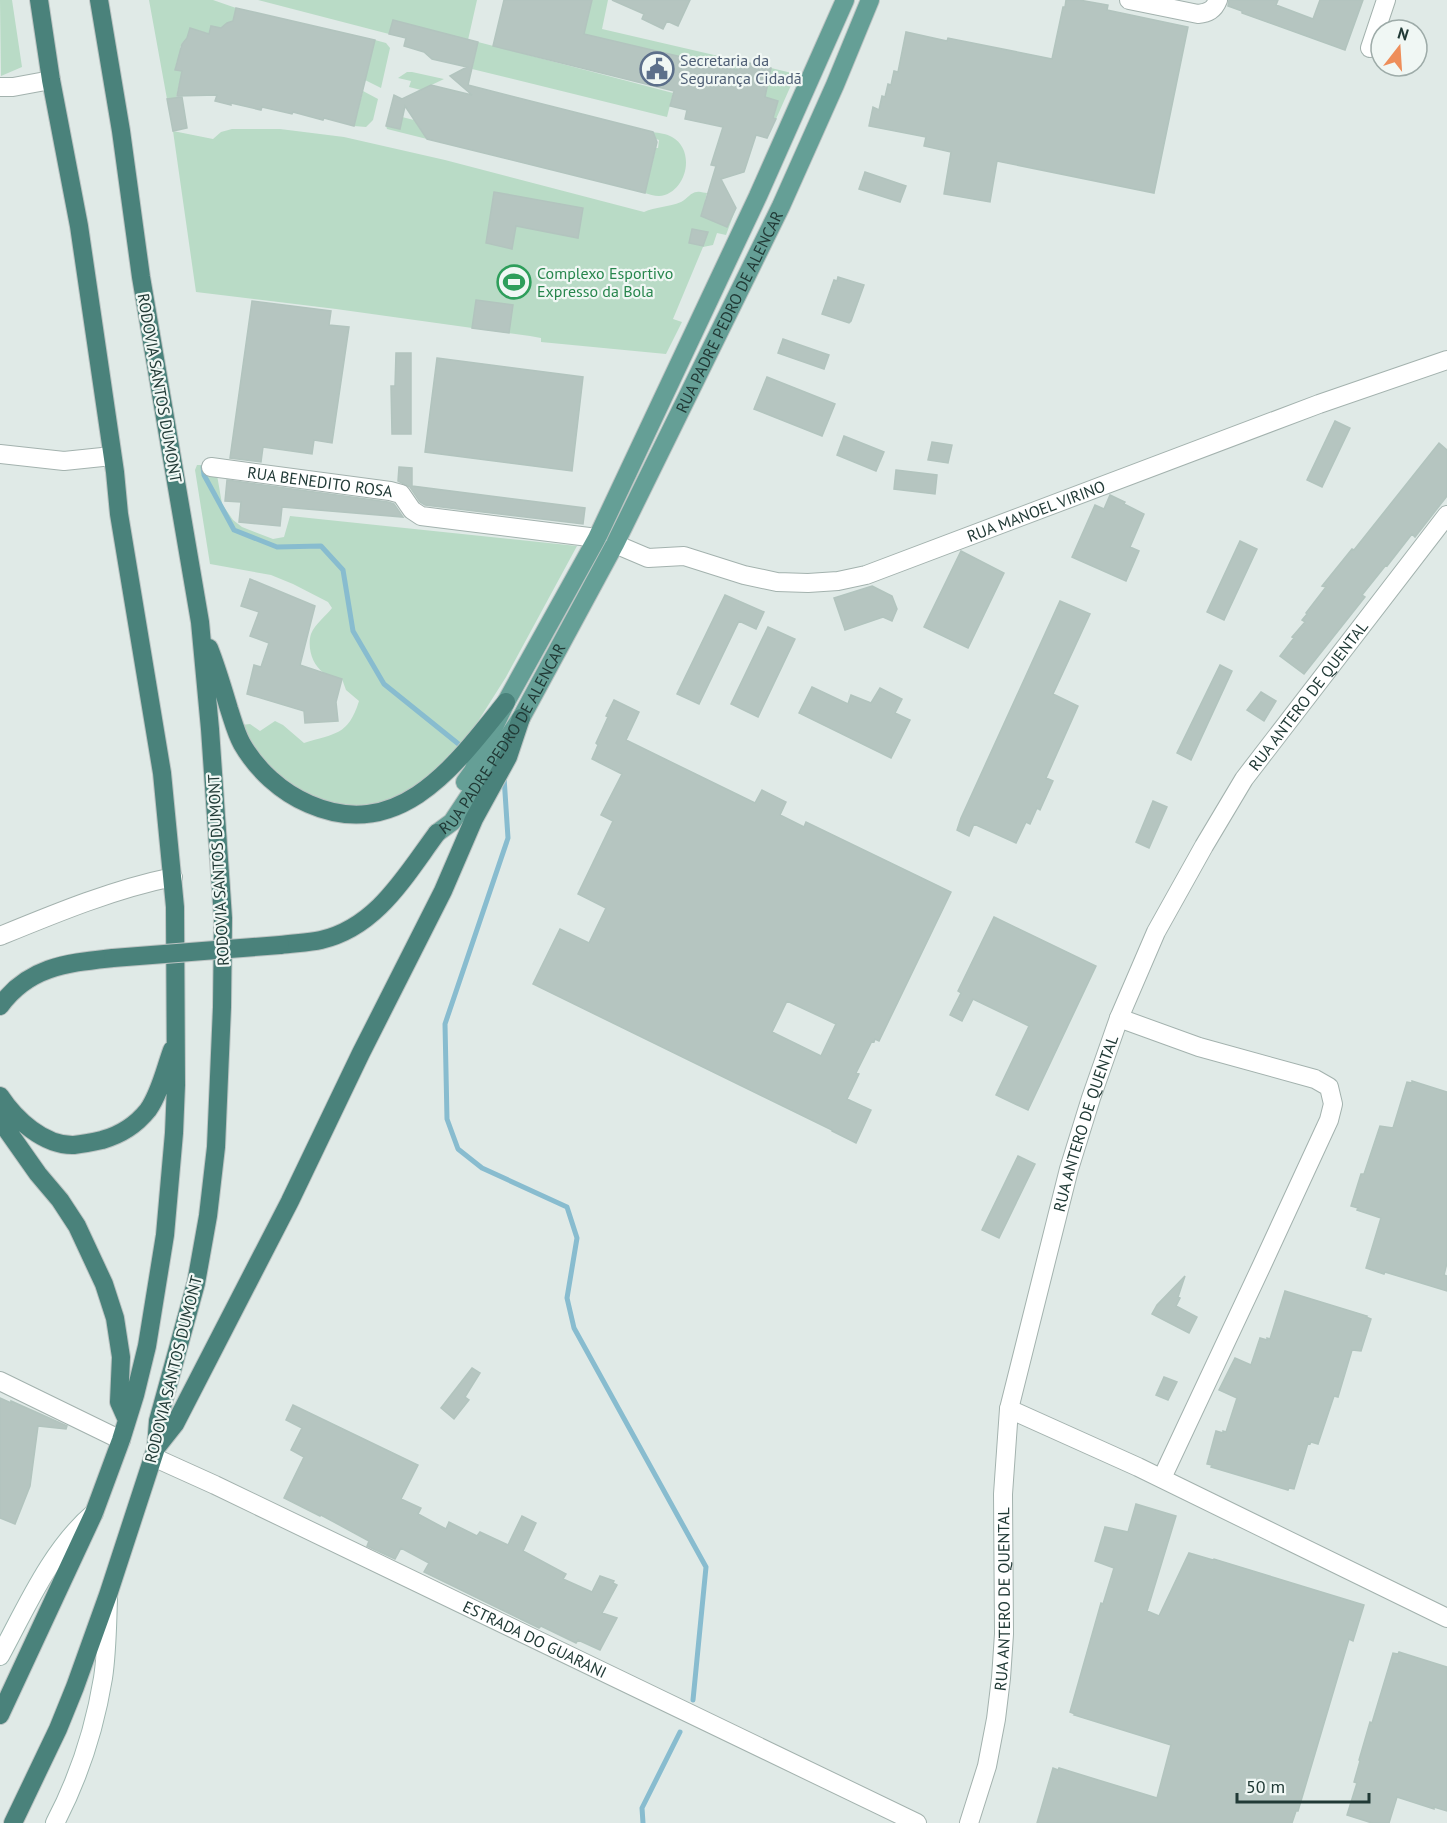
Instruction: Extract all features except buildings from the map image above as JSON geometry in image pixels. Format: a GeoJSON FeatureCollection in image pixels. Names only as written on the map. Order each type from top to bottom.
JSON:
{"type":"FeatureCollection","features":[{"type":"Feature","properties":{"kind":"highway","name":"RODOVIA SANTOS DUMONT"},"geometry":{"type":"LineString","coordinates":[[0,1715],[94,1513],[121,1440],[147,1346],[165,1235],[174,1133],[177,1037],[175,907],[162,773],[119,514],[79,226],[51,80],[39,0]]}},
{"type":"Feature","properties":{"kind":"highway","name":"RODOVIA SANTOS DUMONT"},"geometry":{"type":"LineString","coordinates":[[13,1823],[58,1729],[108,1595],[154,1452],[158,1421],[196,1283],[208,1216],[216,1147],[223,918],[200,622],[141,277],[121,131],[99,0]]}},
{"type":"Feature","properties":{"kind":"highway"},"geometry":{"type":"LineString","coordinates":[[200,622],[236,728],[250,756],[289,794],[315,807],[334,812],[374,813],[397,807],[417,796],[429,788],[462,757],[506,702]]}},
{"type":"Feature","properties":{"kind":"highway"},"geometry":{"type":"LineString","coordinates":[[154,1452],[176,1424],[290,1201],[442,891],[474,819],[508,757],[521,718]]}},
{"type":"Feature","properties":{"kind":"highway"},"geometry":{"type":"LineString","coordinates":[[0,1006],[12,990],[43,971],[63,964],[280,945],[320,940],[336,935],[371,916],[392,893],[437,833]]}},
{"type":"Feature","properties":{"kind":"highway"},"geometry":{"type":"LineString","coordinates":[[0,1096],[14,1115],[34,1132],[51,1140],[73,1145],[112,1137],[125,1131],[154,1100],[177,1037]]}},
{"type":"Feature","properties":{"kind":"highway"},"geometry":{"type":"LineString","coordinates":[[0,1120],[38,1174],[60,1200],[76,1226],[104,1284],[115,1318],[121,1357],[119,1402],[127,1420]]}},
{"type":"Feature","properties":{"kind":"main road","name":"RUA PADRE PEDRO DE ALENCAR"},"geometry":{"type":"LineString","coordinates":[[437,833],[442,818],[473,771],[506,702],[597,538],[758,196],[845,0]]}},
{"type":"Feature","properties":{"kind":"main road","name":"RUA PADRE PEDRO DE ALENCAR"},"geometry":{"type":"LineString","coordinates":[[437,833],[452,822],[521,718],[615,544],[781,206],[870,0]]}},
{"type":"Feature","properties":{"kind":"main road"},"geometry":{"type":"LineString","coordinates":[[787,132],[810,142]]}},
{"type":"Feature","properties":{"kind":"main road"},"geometry":{"type":"LineString","coordinates":[[758,196],[781,206]]}},
{"type":"Feature","properties":{"kind":"street"},"geometry":{"type":"LineString","coordinates":[[1129,0],[1198,14],[1208,13],[1215,7],[1218,0]]}},
{"type":"Feature","properties":{"kind":"street"},"geometry":{"type":"LineString","coordinates":[[1380,18],[1386,0]]}},
{"type":"Feature","properties":{"kind":"street"},"geometry":{"type":"LineString","coordinates":[[0,87],[51,80]]}},
{"type":"Feature","properties":{"kind":"street","name":"RUA MANOEL VIRINO"},"geometry":{"type":"LineString","coordinates":[[615,544],[648,558],[684,556],[744,575],[777,582],[808,583],[847,579],[895,564],[1319,404],[1447,360]]}},
{"type":"Feature","properties":{"kind":"street"},"geometry":{"type":"LineString","coordinates":[[0,454],[64,460],[112,456]]}},
{"type":"Feature","properties":{"kind":"street","name":"RUA BENEDITO ROSA"},"geometry":{"type":"LineString","coordinates":[[211,467],[390,491],[401,495],[412,510],[421,516],[597,538]]}},
{"type":"Feature","properties":{"kind":"street","name":"RUA ANTERO DE QUENTAL"},"geometry":{"type":"LineString","coordinates":[[969,1823],[987,1766],[1001,1678],[1004,1634],[1003,1494],[1009,1409],[1069,1169],[1119,1018],[1156,932],[1244,779],[1447,515]]}},
{"type":"Feature","properties":{"kind":"street"},"geometry":{"type":"LineString","coordinates":[[0,936],[97,898],[148,882],[173,877]]}},
{"type":"Feature","properties":{"kind":"street"},"geometry":{"type":"LineString","coordinates":[[1119,1018],[1199,1047],[1315,1079],[1329,1087],[1333,1104],[1329,1120],[1263,1265],[1162,1478]]}},
{"type":"Feature","properties":{"kind":"street"},"geometry":{"type":"LineString","coordinates":[[0,1381],[121,1440]]}},
{"type":"Feature","properties":{"kind":"street"},"geometry":{"type":"LineString","coordinates":[[1009,1409],[1162,1478],[1447,1618]]}},
{"type":"Feature","properties":{"kind":"street","name":"ESTRADA DO GUARANI"},"geometry":{"type":"LineString","coordinates":[[154,1452],[215,1485],[917,1823]]}},
{"type":"Feature","properties":{"kind":"street"},"geometry":{"type":"LineString","coordinates":[[0,1656],[62,1548],[78,1526],[94,1513]]}},
{"type":"Feature","properties":{"kind":"street"},"geometry":{"type":"LineString","coordinates":[[55,1823],[68,1799],[93,1722],[103,1678],[108,1595]]}},
{"type":"Feature","properties":{"kind":"green space"},"geometry":{"type":"Polygon","coordinates":[[[0,0],[12,0],[22,67],[1,76],[0,0]]]}},
{"type":"Feature","properties":{"kind":"green space"},"geometry":{"type":"Polygon","coordinates":[[[149,0],[213,0],[236,8],[233,22],[211,33],[204,43],[207,33],[190,28],[187,39],[180,48],[181,53],[190,64],[177,61],[175,69],[182,71],[176,98],[167,99],[149,0]]]}},
{"type":"Feature","properties":{"kind":"green space"},"geometry":{"type":"Polygon","coordinates":[[[258,0],[477,0],[468,40],[389,34],[258,0]]]}},
{"type":"Feature","properties":{"kind":"green space"},"geometry":{"type":"Polygon","coordinates":[[[592,0],[608,0],[602,29],[740,61],[737,70],[584,34],[592,0]]]}},
{"type":"Feature","properties":{"kind":"green space"},"geometry":{"type":"Polygon","coordinates":[[[375,40],[386,43],[390,48],[381,88],[365,80],[375,40]]]}},
{"type":"Feature","properties":{"kind":"green space"},"geometry":{"type":"Polygon","coordinates":[[[478,42],[673,93],[667,117],[472,69],[478,42]]]}},
{"type":"Feature","properties":{"kind":"green space"},"geometry":{"type":"Polygon","coordinates":[[[771,68],[796,74],[776,119],[762,115],[763,109],[775,112],[778,101],[757,95],[765,79],[769,80],[771,68]]]}},
{"type":"Feature","properties":{"kind":"green space"},"geometry":{"type":"Polygon","coordinates":[[[407,72],[444,79],[421,90],[409,87],[411,81],[398,78],[407,72]]]}},
{"type":"Feature","properties":{"kind":"green space"},"geometry":{"type":"Polygon","coordinates":[[[363,91],[378,99],[373,120],[366,127],[354,126],[363,91]]]}},
{"type":"Feature","properties":{"kind":"green space"},"geometry":{"type":"Polygon","coordinates":[[[402,117],[414,120],[427,139],[387,129],[386,126],[399,129],[402,117]]]}},
{"type":"Feature","properties":{"kind":"green space"},"geometry":{"type":"Polygon","coordinates":[[[232,129],[280,129],[344,137],[445,160],[644,212],[681,202],[695,192],[707,193],[705,201],[727,226],[736,208],[726,235],[717,233],[713,245],[703,247],[673,319],[682,322],[666,354],[541,342],[541,338],[530,336],[196,292],[173,131],[213,139],[221,132],[232,129]]]}},
{"type":"Feature","properties":{"kind":"green space"},"geometry":{"type":"Polygon","coordinates":[[[653,132],[670,136],[680,143],[686,161],[682,180],[676,188],[659,196],[645,193],[656,148],[658,148],[659,140],[653,132]]]}},
{"type":"Feature","properties":{"kind":"green space"},"geometry":{"type":"Polygon","coordinates":[[[197,465],[207,465],[217,475],[222,504],[233,520],[242,527],[273,539],[284,537],[290,516],[577,546],[506,677],[470,734],[456,753],[405,797],[357,809],[313,798],[275,772],[252,745],[241,725],[250,724],[260,731],[275,721],[304,743],[332,735],[345,727],[359,701],[346,690],[342,679],[320,670],[312,655],[311,634],[332,608],[328,602],[271,575],[210,564],[195,470],[197,465]]]}},
{"type":"Feature","properties":{"kind":"waterway"},"geometry":{"type":"LineString","coordinates":[[203,467],[204,475],[234,530],[277,547],[321,546],[343,570],[353,631],[384,684],[461,746]]}},
{"type":"Feature","properties":{"kind":"waterway"},"geometry":{"type":"LineString","coordinates":[[504,777],[508,838],[445,1024],[447,1119],[458,1149],[482,1168],[567,1207],[577,1238],[567,1298],[574,1328],[706,1567],[693,1700]]}},
{"type":"Feature","properties":{"kind":"waterway"},"geometry":{"type":"LineString","coordinates":[[643,1823],[642,1808],[680,1732]]}},
{"type":"Feature","properties":{"kind":"place","name":"Secretaria da Segurança Cidadã"},"geometry":{"type":"Point","coordinates":[657,69]}},
{"type":"Feature","properties":{"kind":"place","name":"Complexo Esportivo Expresso da Bola"},"geometry":{"type":"Point","coordinates":[514,282]}}]}
